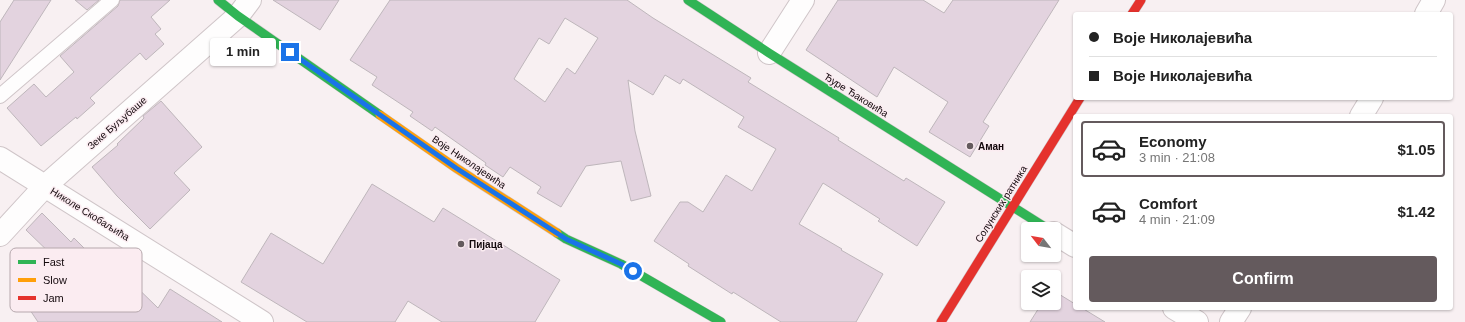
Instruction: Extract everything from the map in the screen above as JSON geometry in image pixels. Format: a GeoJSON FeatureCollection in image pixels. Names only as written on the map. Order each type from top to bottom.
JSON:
{"type":"FeatureCollection","features":[{"type":"Feature","properties":{"kind":"street","name":"Воје Николајевића"},"geometry":{"type":"LineString","coordinates":[[218,0],[244,8],[456,168],[566,239],[621,264],[720,322]]}},
{"type":"Feature","properties":{"kind":"street","name":"Ђуре Ђаковића"},"geometry":{"type":"LineString","coordinates":[[688,0],[769,53],[1037,222]]}},
{"type":"Feature","properties":{"kind":"street"},"geometry":{"type":"LineString","coordinates":[[769,53],[803,0]]}},
{"type":"Feature","properties":{"kind":"street"},"geometry":{"type":"LineString","coordinates":[[1133,12],[1141,0]]}},
{"type":"Feature","properties":{"kind":"street"},"geometry":{"type":"LineString","coordinates":[[1427,12],[1434,0]]}},
{"type":"Feature","properties":{"kind":"street","name":"Зеке Буљубаше"},"geometry":{"type":"LineString","coordinates":[[0,235],[45,186],[244,8]]}},
{"type":"Feature","properties":{"kind":"street","name":"Солунских ратника"},"geometry":{"type":"LineString","coordinates":[[941,322],[1079,100]]}},
{"type":"Feature","properties":{"kind":"street"},"geometry":{"type":"LineString","coordinates":[[1362,114],[1371,100]]}},
{"type":"Feature","properties":{"kind":"street","name":"Николе Скобаљића"},"geometry":{"type":"LineString","coordinates":[[0,158],[262,322]]}},
{"type":"Feature","properties":{"kind":"street"},"geometry":{"type":"LineString","coordinates":[[1061,237],[1073,245]]}},
{"type":"Feature","properties":{"kind":"street"},"geometry":{"type":"LineString","coordinates":[[1177,310],[1196,322]]}},
{"type":"Feature","properties":{"kind":"street"},"geometry":{"type":"LineString","coordinates":[[1231,322],[1239,310]]}},
{"type":"Feature","properties":{"kind":"lane"},"geometry":{"type":"LineString","coordinates":[[0,96],[112,0]]}},
{"type":"Feature","properties":{"kind":"building"},"geometry":{"type":"Polygon","coordinates":[[[14,0],[51,0],[0,80],[0,22],[14,0]]]}},
{"type":"Feature","properties":{"kind":"building"},"geometry":{"type":"Polygon","coordinates":[[[75,0],[99,0],[87,10],[75,0]]]}},
{"type":"Feature","properties":{"kind":"building"},"geometry":{"type":"Polygon","coordinates":[[[120,0],[170,0],[151,17],[161,29],[155,34],[164,44],[146,60],[140,53],[90,98],[95,103],[77,119],[76,117],[41,146],[7,108],[34,84],[46,97],[74,72],[60,56],[118,6],[120,0]]]}},
{"type":"Feature","properties":{"kind":"building"},"geometry":{"type":"Polygon","coordinates":[[[273,0],[339,0],[320,30],[273,0]]]}},
{"type":"Feature","properties":{"kind":"building"},"geometry":{"type":"Polygon","coordinates":[[[390,0],[627,0],[653,18],[751,78],[748,82],[839,138],[838,140],[904,181],[906,178],[945,202],[917,246],[878,221],[880,219],[823,183],[799,224],[883,274],[856,322],[781,322],[733,292],[732,294],[688,266],[689,264],[654,241],[680,202],[688,202],[703,212],[726,175],[752,191],[776,149],[738,127],[744,117],[683,79],[680,84],[665,75],[653,95],[628,80],[635,131],[651,196],[631,201],[621,161],[586,166],[561,207],[537,193],[541,187],[510,167],[503,177],[485,165],[486,163],[435,127],[432,131],[410,116],[413,112],[372,85],[377,77],[350,60],[390,0]],[[565,18],[549,44],[539,38],[514,79],[545,102],[567,68],[575,74],[598,38],[565,18]]]}},
{"type":"Feature","properties":{"kind":"building"},"geometry":{"type":"Polygon","coordinates":[[[838,0],[923,0],[944,13],[953,0],[1059,0],[983,122],[989,126],[970,157],[929,132],[948,102],[894,67],[877,97],[806,50],[838,0]]]}},
{"type":"Feature","properties":{"kind":"building"},"geometry":{"type":"Polygon","coordinates":[[[161,101],[202,147],[174,173],[190,190],[150,229],[117,196],[92,167],[118,145],[117,144],[144,118],[143,116],[161,101]]]}},
{"type":"Feature","properties":{"kind":"building"},"geometry":{"type":"Polygon","coordinates":[[[372,184],[434,222],[443,208],[560,280],[535,322],[442,322],[408,301],[395,322],[307,322],[241,282],[271,233],[323,264],[372,184]]]}},
{"type":"Feature","properties":{"kind":"building"},"geometry":{"type":"Polygon","coordinates":[[[42,213],[71,242],[74,238],[84,248],[45,248],[26,230],[42,213]]]}},
{"type":"Feature","properties":{"kind":"building"},"geometry":{"type":"Polygon","coordinates":[[[170,289],[222,322],[38,322],[31,312],[142,312],[142,292],[158,308],[170,289]]]}},
{"type":"Feature","properties":{"kind":"building"},"geometry":{"type":"Polygon","coordinates":[[[1061,295],[1073,303],[1073,310],[1085,310],[1105,322],[1030,322],[1038,310],[1061,310],[1061,295]]]}},
{"type":"Feature","properties":{"kind":"traffic: fast"},"geometry":{"type":"LineString","coordinates":[[218,0],[238,16],[380,115]]}},
{"type":"Feature","properties":{"kind":"traffic: fast"},"geometry":{"type":"LineString","coordinates":[[688,0],[769,53],[1037,222]]}},
{"type":"Feature","properties":{"kind":"traffic: fast"},"geometry":{"type":"LineString","coordinates":[[557,233],[566,239],[621,264],[721,322]]}},
{"type":"Feature","properties":{"kind":"traffic: slow"},"geometry":{"type":"LineString","coordinates":[[380,115],[456,168],[557,233]]}},
{"type":"Feature","properties":{"kind":"traffic: jam"},"geometry":{"type":"LineString","coordinates":[[1133,12],[1141,0]]}},
{"type":"Feature","properties":{"kind":"traffic: jam"},"geometry":{"type":"LineString","coordinates":[[941,322],[1079,100]]}},
{"type":"Feature","properties":{"kind":"place","name":"Аман"},"geometry":{"type":"Point","coordinates":[970,146]}},
{"type":"Feature","properties":{"kind":"place","name":"Пијаца"},"geometry":{"type":"Point","coordinates":[461,244]}},
{"type":"Feature","properties":{"kind":"route"},"geometry":{"type":"LineString","coordinates":[[290,52],[456,168],[566,239],[633,271]]}}]}
